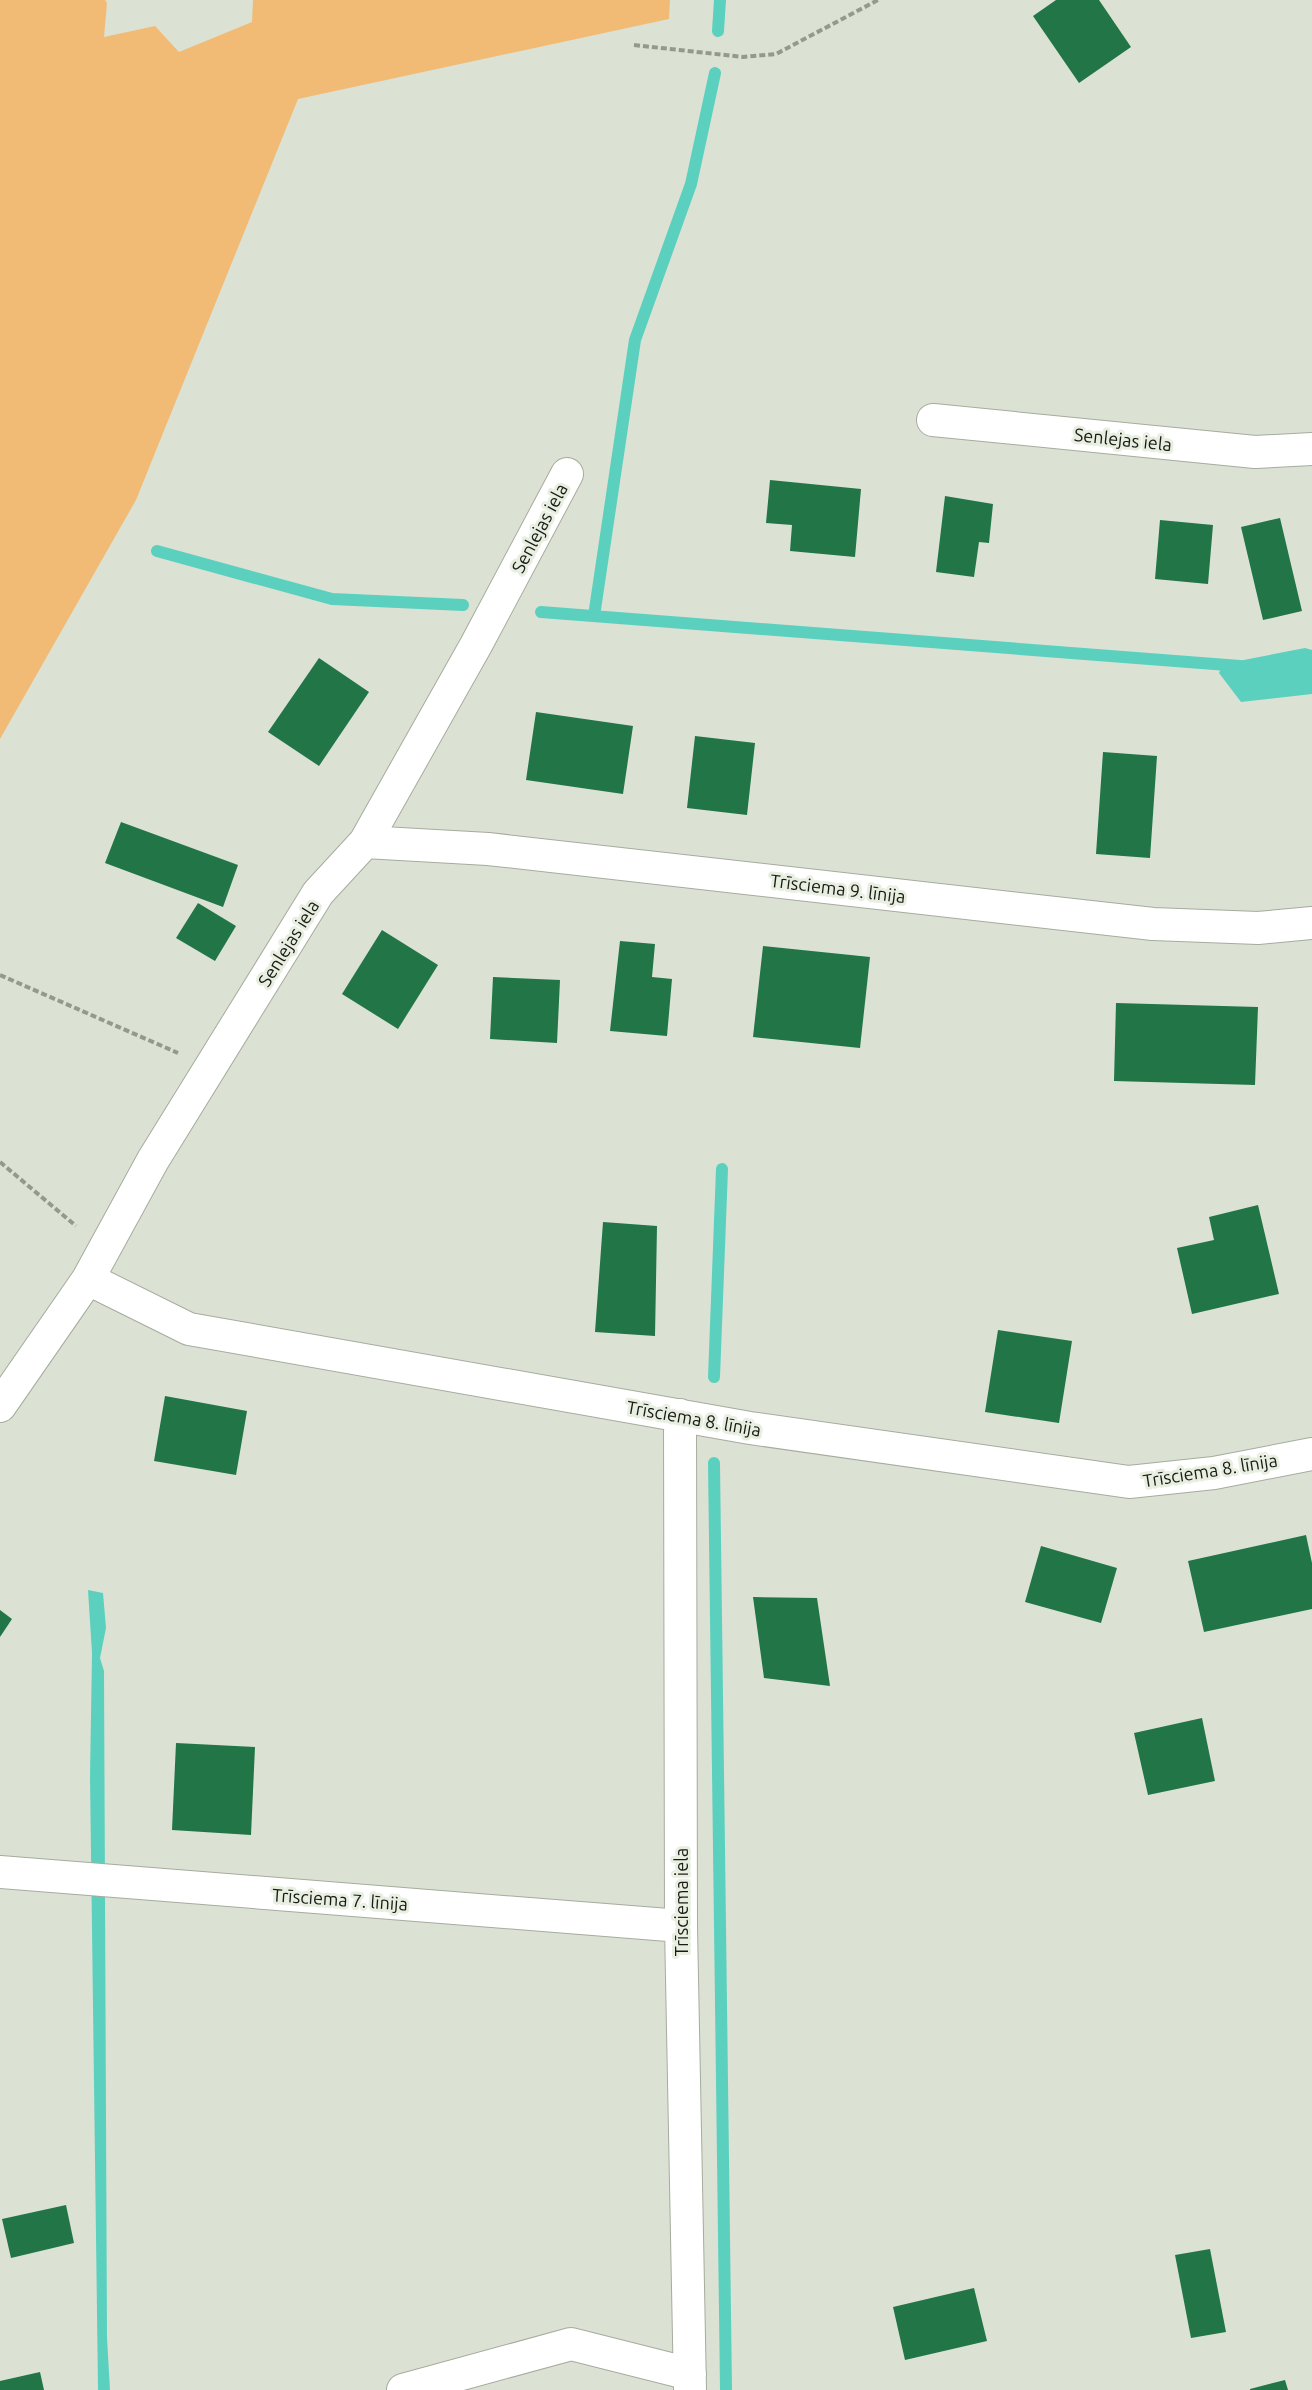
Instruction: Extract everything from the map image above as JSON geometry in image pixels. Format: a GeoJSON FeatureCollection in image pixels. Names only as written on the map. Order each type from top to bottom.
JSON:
{"type":"FeatureCollection","features":[{"type":"Feature","properties":{"kind":"street","name":"Senlejas iela"},"geometry":{"type":"LineString","coordinates":[[933,420],[1256,452],[1312,449]]}},
{"type":"Feature","properties":{"kind":"street","name":"Senlejas iela"},"geometry":{"type":"LineString","coordinates":[[0,1406],[88,1279],[153,1160],[318,893],[365,842],[476,645],[567,474]]}},
{"type":"Feature","properties":{"kind":"street","name":"Trīsciema 9. līnija"},"geometry":{"type":"LineString","coordinates":[[365,842],[488,849],[1153,924],[1258,928],[1312,923]]}},
{"type":"Feature","properties":{"kind":"street","name":"Trīsciema 8. līnija"},"geometry":{"type":"LineString","coordinates":[[88,1279],[189,1329],[750,1428],[1129,1482],[1214,1473],[1312,1454]]}},
{"type":"Feature","properties":{"kind":"street","name":"Trīsciema iela"},"geometry":{"type":"LineString","coordinates":[[680,1415],[681,1926],[690,2382]]}},
{"type":"Feature","properties":{"kind":"street","name":"Trīsciema 7. līnija"},"geometry":{"type":"LineString","coordinates":[[0,1872],[681,1926]]}},
{"type":"Feature","properties":{"kind":"street"},"geometry":{"type":"LineString","coordinates":[[403,2390],[571,2344],[690,2382]]}},
{"type":"Feature","properties":{"kind":"path"},"geometry":{"type":"LineString","coordinates":[[634,45],[743,57],[776,54],[878,0]]}},
{"type":"Feature","properties":{"kind":"path"},"geometry":{"type":"LineString","coordinates":[[0,975],[211,1067]]}},
{"type":"Feature","properties":{"kind":"path"},"geometry":{"type":"LineString","coordinates":[[0,1162],[105,1249]]}},
{"type":"Feature","properties":{"kind":"shaded area"},"geometry":{"type":"Polygon","coordinates":[[[0,0],[105,0],[107,3],[104,37],[155,26],[179,52],[252,22],[253,0],[670,0],[669,19],[298,99],[136,500],[0,739],[0,0]]]}},
{"type":"Feature","properties":{"kind":"water"},"geometry":{"type":"Polygon","coordinates":[[[1305,648],[1312,650],[1312,694],[1241,702],[1219,673],[1223,664],[1305,648]]]}},
{"type":"Feature","properties":{"kind":"water"},"geometry":{"type":"Polygon","coordinates":[[[88,1590],[103,1593],[106,1628],[100,1658],[104,1671],[107,2338],[110,2390],[98,2390],[90,1776],[92,1653],[88,1590]]]}},
{"type":"Feature","properties":{"kind":"building"},"geometry":{"type":"Polygon","coordinates":[[[1056,0],[1099,0],[1131,47],[1079,83],[1033,16],[1056,0]]]}},
{"type":"Feature","properties":{"kind":"building"},"geometry":{"type":"Polygon","coordinates":[[[770,480],[861,489],[855,557],[790,551],[792,525],[766,523],[770,480]]]}},
{"type":"Feature","properties":{"kind":"building"},"geometry":{"type":"Polygon","coordinates":[[[945,496],[993,504],[989,543],[979,542],[974,577],[936,572],[945,496]]]}},
{"type":"Feature","properties":{"kind":"building"},"geometry":{"type":"Polygon","coordinates":[[[1280,518],[1302,611],[1263,620],[1241,527],[1280,518]]]}},
{"type":"Feature","properties":{"kind":"building"},"geometry":{"type":"Polygon","coordinates":[[[1160,520],[1213,525],[1208,584],[1155,579],[1160,520]]]}},
{"type":"Feature","properties":{"kind":"building"},"geometry":{"type":"Polygon","coordinates":[[[319,658],[369,692],[319,766],[268,732],[319,658]]]}},
{"type":"Feature","properties":{"kind":"building"},"geometry":{"type":"Polygon","coordinates":[[[536,712],[633,726],[623,794],[526,780],[536,712]]]}},
{"type":"Feature","properties":{"kind":"building"},"geometry":{"type":"Polygon","coordinates":[[[695,736],[755,743],[747,815],[687,808],[695,736]]]}},
{"type":"Feature","properties":{"kind":"building"},"geometry":{"type":"Polygon","coordinates":[[[1103,752],[1157,756],[1150,858],[1096,854],[1103,752]]]}},
{"type":"Feature","properties":{"kind":"building"},"geometry":{"type":"Polygon","coordinates":[[[121,822],[238,865],[223,907],[105,863],[121,822]]]}},
{"type":"Feature","properties":{"kind":"building"},"geometry":{"type":"Polygon","coordinates":[[[198,903],[236,926],[215,961],[176,938],[198,903]]]}},
{"type":"Feature","properties":{"kind":"building"},"geometry":{"type":"Polygon","coordinates":[[[382,930],[438,965],[398,1029],[342,994],[382,930]]]}},
{"type":"Feature","properties":{"kind":"building"},"geometry":{"type":"Polygon","coordinates":[[[620,941],[655,944],[652,977],[672,979],[667,1036],[610,1031],[620,941]]]}},
{"type":"Feature","properties":{"kind":"building"},"geometry":{"type":"Polygon","coordinates":[[[763,946],[870,957],[860,1048],[753,1037],[763,946]]]}},
{"type":"Feature","properties":{"kind":"building"},"geometry":{"type":"Polygon","coordinates":[[[493,977],[560,980],[557,1043],[490,1039],[493,977]]]}},
{"type":"Feature","properties":{"kind":"building"},"geometry":{"type":"Polygon","coordinates":[[[1116,1003],[1258,1007],[1255,1085],[1114,1081],[1116,1003]]]}},
{"type":"Feature","properties":{"kind":"building"},"geometry":{"type":"Polygon","coordinates":[[[1258,1205],[1279,1294],[1192,1314],[1177,1248],[1214,1240],[1209,1217],[1258,1205]]]}},
{"type":"Feature","properties":{"kind":"building"},"geometry":{"type":"Polygon","coordinates":[[[603,1222],[657,1226],[655,1336],[595,1332],[603,1222]]]}},
{"type":"Feature","properties":{"kind":"building"},"geometry":{"type":"Polygon","coordinates":[[[998,1330],[1072,1341],[1059,1423],[985,1412],[998,1330]]]}},
{"type":"Feature","properties":{"kind":"building"},"geometry":{"type":"Polygon","coordinates":[[[165,1396],[247,1411],[236,1475],[154,1461],[165,1396]]]}},
{"type":"Feature","properties":{"kind":"building"},"geometry":{"type":"Polygon","coordinates":[[[1306,1535],[1312,1563],[1312,1609],[1204,1632],[1188,1561],[1306,1535]]]}},
{"type":"Feature","properties":{"kind":"building"},"geometry":{"type":"Polygon","coordinates":[[[1041,1546],[1117,1568],[1101,1623],[1025,1602],[1041,1546]]]}},
{"type":"Feature","properties":{"kind":"building"},"geometry":{"type":"Polygon","coordinates":[[[753,1597],[817,1598],[830,1686],[764,1678],[753,1597]]]}},
{"type":"Feature","properties":{"kind":"building"},"geometry":{"type":"Polygon","coordinates":[[[0,1610],[12,1619],[0,1637],[0,1610]]]}},
{"type":"Feature","properties":{"kind":"building"},"geometry":{"type":"Polygon","coordinates":[[[1202,1718],[1215,1781],[1148,1795],[1134,1733],[1202,1718]]]}},
{"type":"Feature","properties":{"kind":"building"},"geometry":{"type":"Polygon","coordinates":[[[176,1743],[255,1747],[251,1835],[172,1830],[176,1743]]]}},
{"type":"Feature","properties":{"kind":"building"},"geometry":{"type":"Polygon","coordinates":[[[66,2205],[74,2243],[11,2258],[2,2219],[66,2205]]]}},
{"type":"Feature","properties":{"kind":"building"},"geometry":{"type":"Polygon","coordinates":[[[1210,2249],[1226,2332],[1191,2338],[1175,2255],[1210,2249]]]}},
{"type":"Feature","properties":{"kind":"building"},"geometry":{"type":"Polygon","coordinates":[[[974,2288],[987,2341],[905,2360],[893,2307],[974,2288]]]}},
{"type":"Feature","properties":{"kind":"building"},"geometry":{"type":"Polygon","coordinates":[[[40,2372],[44,2390],[0,2390],[0,2381],[40,2372]]]}},
{"type":"Feature","properties":{"kind":"building"},"geometry":{"type":"Polygon","coordinates":[[[1285,2380],[1288,2390],[1250,2390],[1250,2389],[1285,2380]]]}},
{"type":"Feature","properties":{"kind":"waterway"},"geometry":{"type":"LineString","coordinates":[[718,31],[720,0]]}},
{"type":"Feature","properties":{"kind":"waterway"},"geometry":{"type":"LineString","coordinates":[[594,616],[635,340],[691,184],[715,73]]}},
{"type":"Feature","properties":{"kind":"waterway"},"geometry":{"type":"LineString","coordinates":[[157,551],[332,599],[463,605]]}},
{"type":"Feature","properties":{"kind":"waterway"},"geometry":{"type":"LineString","coordinates":[[541,612],[1240,666]]}},
{"type":"Feature","properties":{"kind":"waterway"},"geometry":{"type":"LineString","coordinates":[[714,1377],[722,1169]]}},
{"type":"Feature","properties":{"kind":"waterway"},"geometry":{"type":"LineString","coordinates":[[714,1463],[726,2390]]}}]}
